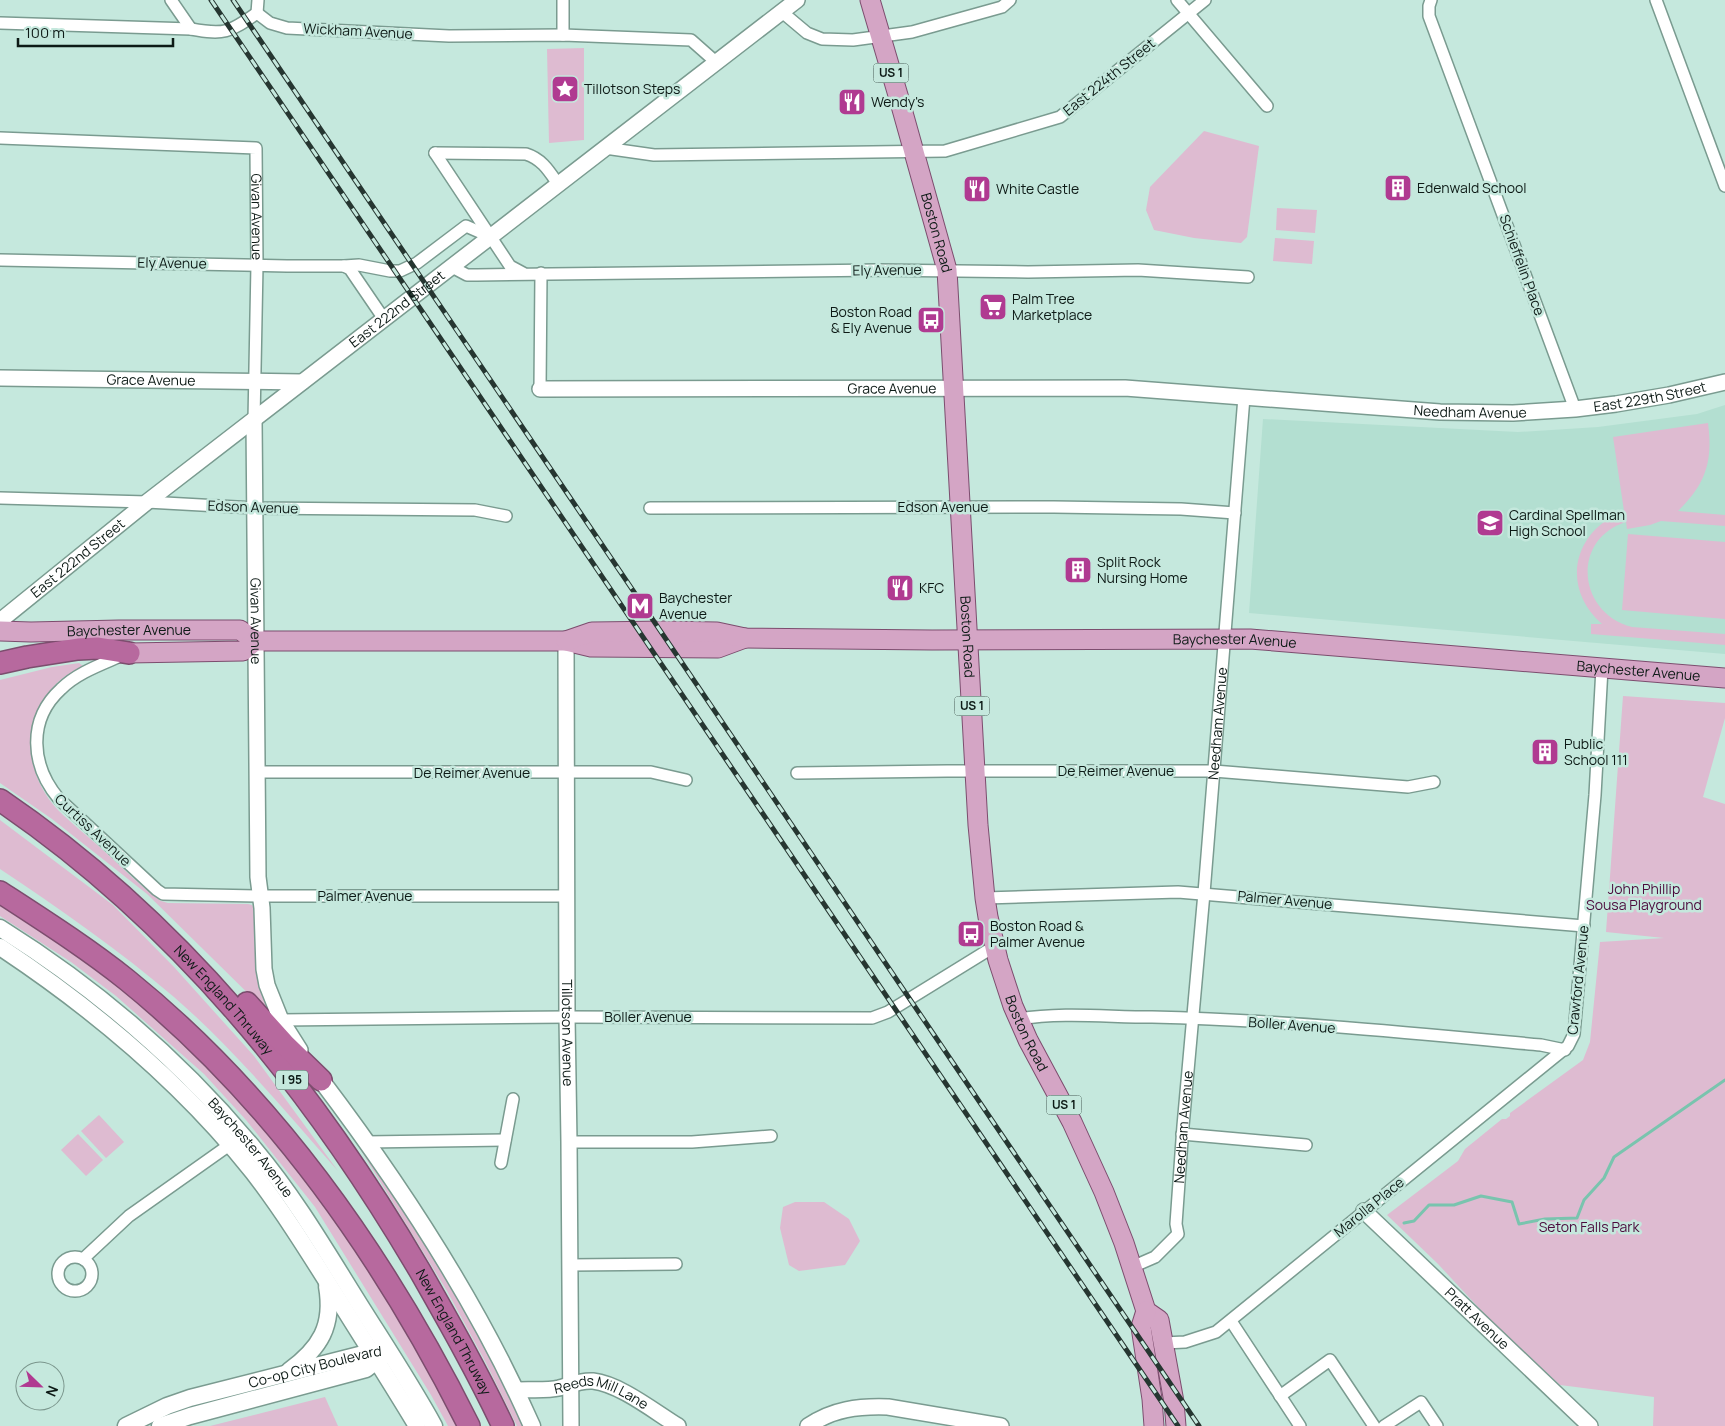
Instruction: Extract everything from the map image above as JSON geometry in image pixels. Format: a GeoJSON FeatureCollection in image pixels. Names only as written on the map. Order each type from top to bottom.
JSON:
{"type":"FeatureCollection","features":[{"type":"Feature","properties":{"kind":"highway"},"geometry":{"type":"LineString","coordinates":[[0,663],[78,649],[98,648],[129,653]]}},
{"type":"Feature","properties":{"kind":"highway","name":"New England Thruway"},"geometry":{"type":"LineString","coordinates":[[0,800],[63,846],[164,933],[229,1002],[265,1046],[316,1113],[366,1184],[406,1247],[462,1347],[503,1426]]}},
{"type":"Feature","properties":{"kind":"highway"},"geometry":{"type":"LineString","coordinates":[[0,892],[60,931],[128,981],[199,1043],[264,1112],[312,1172],[366,1249],[425,1344],[469,1426]]}},
{"type":"Feature","properties":{"kind":"highway"},"geometry":{"type":"LineString","coordinates":[[122,896],[162,919],[247,1002],[321,1080]]}},
{"type":"Feature","properties":{"kind":"main road","name":"Boston Road"},"geometry":{"type":"LineString","coordinates":[[870,0],[947,270],[966,576],[978,825],[985,898],[995,946],[1007,988],[1019,1019],[1072,1122],[1096,1174],[1132,1267],[1146,1311],[1141,1327],[1152,1399],[1154,1426]]}},
{"type":"Feature","properties":{"kind":"main road","name":"Baychester Avenue"},"geometry":{"type":"LineString","coordinates":[[0,630],[31,632],[240,630],[255,641],[566,641],[592,632],[657,631],[717,632],[745,638],[968,640],[1225,638],[1725,678]]}},
{"type":"Feature","properties":{"kind":"main road","name":"Baychester Avenue"},"geometry":{"type":"LineString","coordinates":[[129,653],[242,651],[255,641]]}},
{"type":"Feature","properties":{"kind":"main road","name":"Baychester Avenue"},"geometry":{"type":"LineString","coordinates":[[0,928],[67,973],[125,1019],[180,1069],[236,1141],[325,1278],[379,1355],[434,1426]]}},
{"type":"Feature","properties":{"kind":"main road","name":"Baychester Avenue"},"geometry":{"type":"LineString","coordinates":[[0,947],[77,1000],[135,1048],[236,1141],[270,1169],[303,1215],[417,1426]]}},
{"type":"Feature","properties":{"kind":"main road","name":"New England Thruway"},"geometry":{"type":"LineString","coordinates":[[321,1080],[387,1171],[445,1263],[516,1390],[532,1426]]}},
{"type":"Feature","properties":{"kind":"main road"},"geometry":{"type":"LineString","coordinates":[[285,1374],[301,1362],[319,1343],[325,1330],[330,1304],[325,1278]]}},
{"type":"Feature","properties":{"kind":"main road","name":"Boston Road"},"geometry":{"type":"LineString","coordinates":[[1146,1311],[1159,1320],[1176,1426]]}},
{"type":"Feature","properties":{"kind":"main road","name":"Co-op City Boulevard"},"geometry":{"type":"LineString","coordinates":[[166,1418],[190,1398],[285,1374],[379,1355]]}},
{"type":"Feature","properties":{"kind":"main road","name":"Co-op City Boulevard"},"geometry":{"type":"LineString","coordinates":[[126,1426],[366,1369],[379,1355]]}},
{"type":"Feature","properties":{"kind":"street"},"geometry":{"type":"LineString","coordinates":[[171,0],[191,29]]}},
{"type":"Feature","properties":{"kind":"street"},"geometry":{"type":"LineString","coordinates":[[0,23],[191,29],[214,33],[235,29],[257,13],[258,0]]}},
{"type":"Feature","properties":{"kind":"street"},"geometry":{"type":"LineString","coordinates":[[563,0],[563,35]]}},
{"type":"Feature","properties":{"kind":"street","name":"East 222nd Street"},"geometry":{"type":"LineString","coordinates":[[0,620],[147,502],[797,0]]}},
{"type":"Feature","properties":{"kind":"street"},"geometry":{"type":"LineString","coordinates":[[782,12],[807,33],[822,39],[853,40],[912,32],[1002,7],[1010,0]]}},
{"type":"Feature","properties":{"kind":"street"},"geometry":{"type":"LineString","coordinates":[[1177,0],[1267,106]]}},
{"type":"Feature","properties":{"kind":"street","name":"East 224th Street"},"geometry":{"type":"LineString","coordinates":[[605,148],[654,155],[945,150],[1060,117],[1206,0]]}},
{"type":"Feature","properties":{"kind":"street"},"geometry":{"type":"LineString","coordinates":[[1656,0],[1725,186]]}},
{"type":"Feature","properties":{"kind":"street","name":"Schieffelin Place"},"geometry":{"type":"LineString","coordinates":[[1430,4],[1429,16],[1575,409]]}},
{"type":"Feature","properties":{"kind":"street","name":"Wickham Avenue"},"geometry":{"type":"LineString","coordinates":[[257,13],[270,23],[287,28],[449,36],[563,35],[691,40],[717,63]]}},
{"type":"Feature","properties":{"kind":"street","name":"Givan Avenue"},"geometry":{"type":"LineString","coordinates":[[0,138],[256,148],[257,265],[254,420],[258,877],[265,977],[274,1006],[281,1020],[321,1080]]}},
{"type":"Feature","properties":{"kind":"street"},"geometry":{"type":"LineString","coordinates":[[526,274],[510,266],[435,153],[526,154],[536,157],[547,167],[558,184]]}},
{"type":"Feature","properties":{"kind":"street","name":"Ely Avenue"},"geometry":{"type":"LineString","coordinates":[[0,260],[359,265],[400,271],[417,263],[466,226],[491,236]]}},
{"type":"Feature","properties":{"kind":"street"},"geometry":{"type":"LineString","coordinates":[[344,266],[350,269],[384,319]]}},
{"type":"Feature","properties":{"kind":"street","name":"Ely Avenue"},"geometry":{"type":"LineString","coordinates":[[452,267],[467,274],[1138,270],[1248,277]]}},
{"type":"Feature","properties":{"kind":"street"},"geometry":{"type":"LineString","coordinates":[[540,389],[541,273]]}},
{"type":"Feature","properties":{"kind":"street","name":"Grace Avenue"},"geometry":{"type":"LineString","coordinates":[[0,378],[254,383],[302,382]]}},
{"type":"Feature","properties":{"kind":"street","name":"East 229th Street"},"geometry":{"type":"LineString","coordinates":[[1575,409],[1669,395],[1725,382]]}},
{"type":"Feature","properties":{"kind":"street","name":"Grace Avenue"},"geometry":{"type":"LineString","coordinates":[[540,389],[1125,388],[1244,397]]}},
{"type":"Feature","properties":{"kind":"street","name":"Needham Avenue"},"geometry":{"type":"LineString","coordinates":[[1132,1267],[1155,1257],[1178,1234],[1176,1224],[1182,1134],[1204,894],[1244,397],[1460,413],[1513,413],[1575,409]]}},
{"type":"Feature","properties":{"kind":"street","name":"Edson Avenue"},"geometry":{"type":"LineString","coordinates":[[0,498],[147,502],[256,508],[475,510],[506,516]]}},
{"type":"Feature","properties":{"kind":"street","name":"Edson Avenue"},"geometry":{"type":"LineString","coordinates":[[650,508],[961,506],[1172,508],[1235,513]]}},
{"type":"Feature","properties":{"kind":"street","name":"Tillotson Avenue"},"geometry":{"type":"LineString","coordinates":[[566,641],[566,896],[571,1426]]}},
{"type":"Feature","properties":{"kind":"street","name":"Curtiss Avenue"},"geometry":{"type":"LineString","coordinates":[[129,653],[86,671],[60,689],[41,717],[37,750],[46,782],[59,799],[163,894]]}},
{"type":"Feature","properties":{"kind":"street","name":"Crawford Avenue"},"geometry":{"type":"LineString","coordinates":[[1565,1050],[1574,1034],[1596,787],[1602,668]]}},
{"type":"Feature","properties":{"kind":"street","name":"De Reimer Avenue"},"geometry":{"type":"LineString","coordinates":[[797,773],[1214,770],[1408,787],[1434,782]]}},
{"type":"Feature","properties":{"kind":"street","name":"De Reimer Avenue"},"geometry":{"type":"LineString","coordinates":[[257,772],[651,772],[686,780]]}},
{"type":"Feature","properties":{"kind":"street","name":"Palmer Avenue"},"geometry":{"type":"LineString","coordinates":[[985,898],[1178,892],[1584,926]]}},
{"type":"Feature","properties":{"kind":"street","name":"Palmer Avenue"},"geometry":{"type":"LineString","coordinates":[[163,894],[260,896],[566,896]]}},
{"type":"Feature","properties":{"kind":"street","name":"Boller Avenue"},"geometry":{"type":"LineString","coordinates":[[281,1020],[567,1017],[872,1018],[888,1012],[995,946]]}},
{"type":"Feature","properties":{"kind":"street","name":"Boller Avenue"},"geometry":{"type":"LineString","coordinates":[[1019,1019],[1041,1015],[1192,1018],[1386,1031],[1565,1050]]}},
{"type":"Feature","properties":{"kind":"street","name":"Marolla Place"},"geometry":{"type":"LineString","coordinates":[[1164,1343],[1185,1342],[1216,1332],[1565,1050]]}},
{"type":"Feature","properties":{"kind":"street"},"geometry":{"type":"LineString","coordinates":[[501,1163],[513,1099]]}},
{"type":"Feature","properties":{"kind":"street"},"geometry":{"type":"LineString","coordinates":[[1182,1134],[1306,1145]]}},
{"type":"Feature","properties":{"kind":"street"},"geometry":{"type":"LineString","coordinates":[[569,1142],[692,1142],[771,1136]]}},
{"type":"Feature","properties":{"kind":"street"},"geometry":{"type":"LineString","coordinates":[[367,1142],[505,1140]]}},
{"type":"Feature","properties":{"kind":"street"},"geometry":{"type":"LineString","coordinates":[[83,1259],[129,1216],[236,1141]]}},
{"type":"Feature","properties":{"kind":"street","name":"Pratt Avenue"},"geometry":{"type":"LineString","coordinates":[[1364,1211],[1590,1426]]}},
{"type":"Feature","properties":{"kind":"street"},"geometry":{"type":"LineString","coordinates":[[570,1265],[676,1264]]}},
{"type":"Feature","properties":{"kind":"street"},"geometry":{"type":"LineString","coordinates":[[1230,1321],[1300,1426]]}},
{"type":"Feature","properties":{"kind":"street"},"geometry":{"type":"LineString","coordinates":[[1280,1396],[1330,1360],[1374,1426]]}},
{"type":"Feature","properties":{"kind":"street","name":"Reeds Mill Lane"},"geometry":{"type":"LineString","coordinates":[[516,1390],[557,1388],[590,1381],[610,1385],[678,1426]]}},
{"type":"Feature","properties":{"kind":"street"},"geometry":{"type":"LineString","coordinates":[[1384,1426],[1421,1402],[1437,1426]]}},
{"type":"Feature","properties":{"kind":"street"},"geometry":{"type":"LineString","coordinates":[[808,1426],[817,1420],[854,1407],[888,1407],[1001,1426]]}},
{"type":"Feature","properties":{"kind":"shaded area","name":"Cardinal Spellman High School"},"geometry":{"type":"Polygon","coordinates":[[[1725,405],[1725,654],[1249,613],[1263,419],[1518,432],[1598,427],[1697,414],[1725,405]]]}},
{"type":"Feature","properties":{"kind":"green space"},"geometry":{"type":"Polygon","coordinates":[[[584,48],[584,140],[549,143],[547,49],[584,48]]]}},
{"type":"Feature","properties":{"kind":"green space"},"geometry":{"type":"Polygon","coordinates":[[[1204,131],[1259,146],[1247,237],[1241,243],[1194,238],[1154,230],[1146,210],[1150,187],[1204,131]]]}},
{"type":"Feature","properties":{"kind":"green space"},"geometry":{"type":"Polygon","coordinates":[[[1277,208],[1317,210],[1315,233],[1276,230],[1277,208]]]}},
{"type":"Feature","properties":{"kind":"green space"},"geometry":{"type":"Polygon","coordinates":[[[1275,238],[1314,241],[1312,264],[1273,261],[1275,238]]]}},
{"type":"Feature","properties":{"kind":"green space"},"geometry":{"type":"Polygon","coordinates":[[[1708,423],[1709,449],[1705,471],[1695,491],[1678,511],[1725,515],[1725,526],[1661,521],[1627,529],[1626,522],[1608,531],[1596,544],[1589,559],[1588,576],[1591,592],[1600,607],[1614,619],[1632,627],[1725,634],[1725,645],[1591,634],[1591,624],[1602,624],[1589,609],[1581,594],[1577,577],[1578,561],[1584,546],[1593,532],[1607,520],[1624,511],[1613,437],[1708,423]]]}},
{"type":"Feature","properties":{"kind":"green space"},"geometry":{"type":"Polygon","coordinates":[[[1628,534],[1725,542],[1725,619],[1622,610],[1628,534]]]}},
{"type":"Feature","properties":{"kind":"green space"},"geometry":{"type":"Polygon","coordinates":[[[79,663],[83,666],[57,683],[37,713],[31,746],[38,780],[46,795],[63,815],[138,883],[161,901],[168,903],[252,905],[255,910],[259,976],[270,1015],[147,894],[52,819],[0,783],[0,680],[52,667],[79,663]]]}},
{"type":"Feature","properties":{"kind":"green space","name":"Seton Falls Park"},"geometry":{"type":"Polygon","coordinates":[[[1623,696],[1725,703],[1725,718],[1703,797],[1725,804],[1725,1426],[1653,1426],[1654,1397],[1560,1385],[1492,1322],[1438,1264],[1387,1215],[1458,1161],[1465,1149],[1502,1119],[1506,1119],[1510,1116],[1510,1113],[1583,1060],[1590,1042],[1600,942],[1664,938],[1606,932],[1623,696]]]}},
{"type":"Feature","properties":{"kind":"green space"},"geometry":{"type":"Polygon","coordinates":[[[0,820],[113,905],[174,967],[254,1056],[338,1171],[238,1059],[174,997],[89,930],[0,869],[0,820]]]}},
{"type":"Feature","properties":{"kind":"green space"},"geometry":{"type":"Polygon","coordinates":[[[0,905],[61,944],[120,988],[176,1035],[241,1100],[299,1173],[359,1257],[411,1340],[458,1426],[448,1426],[431,1395],[315,1207],[246,1120],[204,1074],[116,996],[71,962],[0,916],[0,905]]]}},
{"type":"Feature","properties":{"kind":"green space"},"geometry":{"type":"Polygon","coordinates":[[[99,1115],[124,1142],[106,1158],[81,1131],[99,1115]]]}},
{"type":"Feature","properties":{"kind":"green space"},"geometry":{"type":"Polygon","coordinates":[[[343,1121],[394,1194],[442,1269],[526,1426],[517,1426],[447,1291],[343,1121]]]}},
{"type":"Feature","properties":{"kind":"green space"},"geometry":{"type":"Polygon","coordinates":[[[78,1134],[103,1160],[86,1176],[61,1150],[78,1134]]]}},
{"type":"Feature","properties":{"kind":"green space"},"geometry":{"type":"Polygon","coordinates":[[[795,1202],[824,1202],[849,1219],[860,1241],[845,1265],[799,1271],[789,1265],[780,1228],[783,1207],[795,1202]]]}},
{"type":"Feature","properties":{"kind":"green space"},"geometry":{"type":"Polygon","coordinates":[[[325,1397],[338,1426],[210,1426],[325,1397]]]}},
{"type":"Feature","properties":{"kind":"waterway"},"geometry":{"type":"LineString","coordinates":[[1404,1223],[1414,1221],[1429,1205],[1454,1205],[1481,1196],[1512,1202],[1519,1224],[1545,1219],[1577,1218],[1584,1200],[1604,1178],[1614,1157],[1725,1080]]}},
{"type":"Feature","properties":{"kind":"railway"},"geometry":{"type":"LineString","coordinates":[[211,0],[1178,1426]]}},
{"type":"Feature","properties":{"kind":"railway"},"geometry":{"type":"LineString","coordinates":[[233,0],[1199,1426]]}},
{"type":"Feature","properties":{"kind":"place","name":"Tillotson Steps"},"geometry":{"type":"Point","coordinates":[565,89]}},
{"type":"Feature","properties":{"kind":"place","name":"Wendy's"},"geometry":{"type":"Point","coordinates":[852,102]}},
{"type":"Feature","properties":{"kind":"place","name":"Edenwald School"},"geometry":{"type":"Point","coordinates":[1398,188]}},
{"type":"Feature","properties":{"kind":"place","name":"White Castle"},"geometry":{"type":"Point","coordinates":[977,189]}},
{"type":"Feature","properties":{"kind":"place","name":"Palm Tree Marketplace"},"geometry":{"type":"Point","coordinates":[993,307]}},
{"type":"Feature","properties":{"kind":"place","name":"Boston Road & Ely Avenue"},"geometry":{"type":"Point","coordinates":[931,320]}},
{"type":"Feature","properties":{"kind":"place","name":"Cardinal Spellman High School"},"geometry":{"type":"Point","coordinates":[1490,523]}},
{"type":"Feature","properties":{"kind":"place","name":"Split Rock Nursing Home"},"geometry":{"type":"Point","coordinates":[1078,570]}},
{"type":"Feature","properties":{"kind":"place","name":"KFC"},"geometry":{"type":"Point","coordinates":[900,588]}},
{"type":"Feature","properties":{"kind":"place","name":"Baychester Avenue"},"geometry":{"type":"Point","coordinates":[640,606]}},
{"type":"Feature","properties":{"kind":"place","name":"Public School 111"},"geometry":{"type":"Point","coordinates":[1545,752]}},
{"type":"Feature","properties":{"kind":"place","name":"Boston Road & Palmer Avenue"},"geometry":{"type":"Point","coordinates":[971,934]}},
{"type":"Feature","properties":{"kind":"park label","name":"John Phillip Sousa Playground"},"geometry":{"type":"Point","coordinates":[1644,898]}}]}
